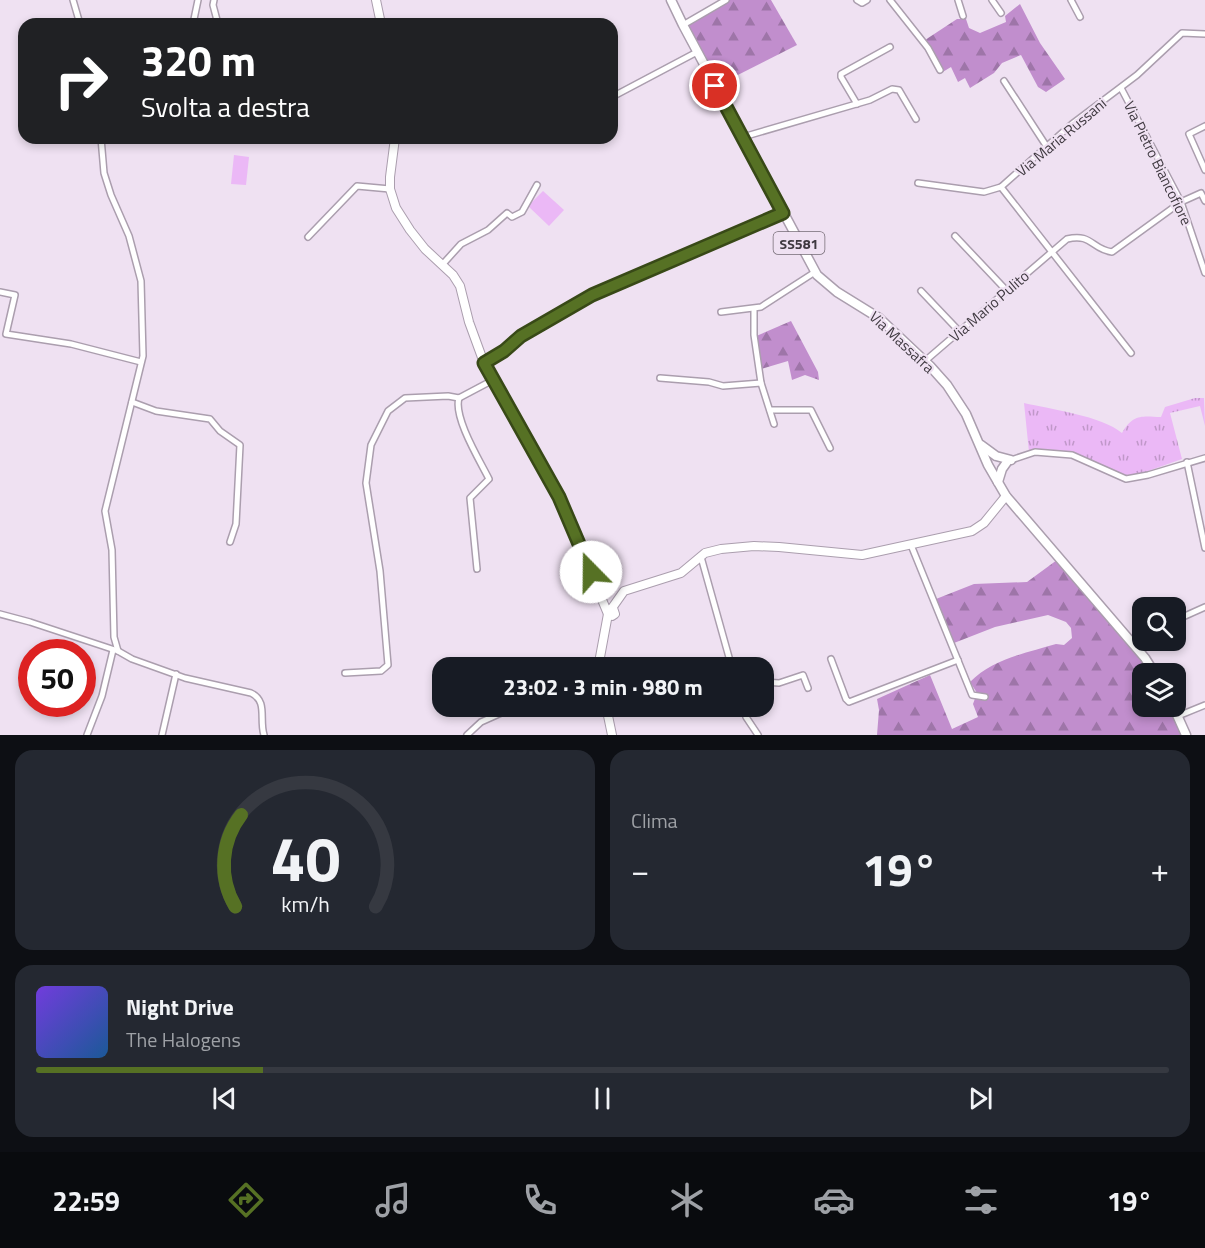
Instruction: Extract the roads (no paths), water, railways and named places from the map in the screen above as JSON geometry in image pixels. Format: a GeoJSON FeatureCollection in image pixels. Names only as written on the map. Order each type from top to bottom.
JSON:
{"type":"FeatureCollection","features":[{"type":"Feature","properties":{"kind":"main road"},"geometry":{"type":"LineString","coordinates":[[376,0],[380,18]]}},
{"type":"Feature","properties":{"kind":"main road","name":"Via Massafra"},"geometry":{"type":"LineString","coordinates":[[671,0],[814,272],[827,286],[879,318],[947,385],[966,414],[988,465],[1006,496],[1148,663]]}},
{"type":"Feature","properties":{"kind":"main road"},"geometry":{"type":"LineString","coordinates":[[394,144],[390,189],[396,208],[425,249],[460,286],[469,322],[484,363],[559,497],[602,598],[612,610]]}},
{"type":"Feature","properties":{"kind":"main road"},"geometry":{"type":"LineString","coordinates":[[979,443],[992,454],[1006,460]]}},
{"type":"Feature","properties":{"kind":"main road"},"geometry":{"type":"LineString","coordinates":[[988,465],[991,460],[1006,460]]}},
{"type":"Feature","properties":{"kind":"main road"},"geometry":{"type":"LineString","coordinates":[[998,482],[1006,460]]}},
{"type":"Feature","properties":{"kind":"main road"},"geometry":{"type":"LineString","coordinates":[[600,657],[605,637],[611,627],[612,610],[624,591],[681,573],[701,556],[721,549],[754,546],[862,555],[972,531],[984,523],[1006,496]]}},
{"type":"Feature","properties":{"kind":"main road"},"geometry":{"type":"LineString","coordinates":[[608,717],[612,735]]}},
{"type":"Feature","properties":{"kind":"main road"},"geometry":{"type":"LineString","coordinates":[[1178,717],[1186,735]]}},
{"type":"Feature","properties":{"kind":"street"},"geometry":{"type":"LineString","coordinates":[[73,0],[78,18]]}},
{"type":"Feature","properties":{"kind":"street"},"geometry":{"type":"LineString","coordinates":[[194,18],[198,0]]}},
{"type":"Feature","properties":{"kind":"street"},"geometry":{"type":"LineString","coordinates":[[214,0],[216,18]]}},
{"type":"Feature","properties":{"kind":"street"},"geometry":{"type":"LineString","coordinates":[[683,25],[726,0]]}},
{"type":"Feature","properties":{"kind":"street"},"geometry":{"type":"LineString","coordinates":[[856,0],[862,3],[867,0]]}},
{"type":"Feature","properties":{"kind":"street"},"geometry":{"type":"LineString","coordinates":[[890,0],[928,48],[940,70]]}},
{"type":"Feature","properties":{"kind":"street"},"geometry":{"type":"LineString","coordinates":[[958,0],[963,16]]}},
{"type":"Feature","properties":{"kind":"street"},"geometry":{"type":"LineString","coordinates":[[992,0],[1001,13]]}},
{"type":"Feature","properties":{"kind":"street"},"geometry":{"type":"LineString","coordinates":[[1071,0],[1080,17]]}},
{"type":"Feature","properties":{"kind":"street","name":"Via Maria Russani"},"geometry":{"type":"LineString","coordinates":[[1001,187],[1072,124],[1121,88],[1182,33],[1205,34]]}},
{"type":"Feature","properties":{"kind":"street"},"geometry":{"type":"LineString","coordinates":[[857,104],[841,74],[890,47]]}},
{"type":"Feature","properties":{"kind":"street"},"geometry":{"type":"LineString","coordinates":[[618,94],[697,52]]}},
{"type":"Feature","properties":{"kind":"street"},"geometry":{"type":"LineString","coordinates":[[1004,81],[1047,147]]}},
{"type":"Feature","properties":{"kind":"street","name":"Via Pietro Biancofiore"},"geometry":{"type":"LineString","coordinates":[[1121,88],[1181,202],[1205,273]]}},
{"type":"Feature","properties":{"kind":"street"},"geometry":{"type":"LineString","coordinates":[[743,137],[870,100],[892,89],[899,90],[916,119]]}},
{"type":"Feature","properties":{"kind":"street"},"geometry":{"type":"LineString","coordinates":[[1205,126],[1189,134],[1205,170]]}},
{"type":"Feature","properties":{"kind":"street"},"geometry":{"type":"LineString","coordinates":[[87,735],[116,651],[112,550],[105,511],[143,356],[141,280],[129,236],[104,173],[102,144]]}},
{"type":"Feature","properties":{"kind":"street"},"geometry":{"type":"LineString","coordinates":[[918,183],[984,192],[1001,187],[1131,353]]}},
{"type":"Feature","properties":{"kind":"street"},"geometry":{"type":"LineString","coordinates":[[442,265],[461,244],[488,230],[507,213],[512,217],[522,212],[537,185]]}},
{"type":"Feature","properties":{"kind":"street"},"geometry":{"type":"LineString","coordinates":[[308,237],[357,186],[390,189]]}},
{"type":"Feature","properties":{"kind":"street"},"geometry":{"type":"LineString","coordinates":[[1181,202],[1201,193],[1204,198]]}},
{"type":"Feature","properties":{"kind":"street","name":"Via Mario Pulito"},"geometry":{"type":"LineString","coordinates":[[925,361],[1067,239],[1079,236],[1102,250],[1112,252],[1181,202]]}},
{"type":"Feature","properties":{"kind":"street"},"geometry":{"type":"LineString","coordinates":[[484,363],[504,351],[521,336],[592,295],[783,213]]}},
{"type":"Feature","properties":{"kind":"street"},"geometry":{"type":"LineString","coordinates":[[956,236],[1007,291]]}},
{"type":"Feature","properties":{"kind":"street"},"geometry":{"type":"LineString","coordinates":[[721,312],[761,307],[814,272]]}},
{"type":"Feature","properties":{"kind":"street"},"geometry":{"type":"LineString","coordinates":[[921,291],[960,332]]}},
{"type":"Feature","properties":{"kind":"street"},"geometry":{"type":"LineString","coordinates":[[0,292],[15,295],[6,334],[71,344],[141,362]]}},
{"type":"Feature","properties":{"kind":"street"},"geometry":{"type":"LineString","coordinates":[[754,309],[754,335],[761,383],[774,424]]}},
{"type":"Feature","properties":{"kind":"street"},"geometry":{"type":"LineString","coordinates":[[660,378],[709,382],[723,386],[761,383]]}},
{"type":"Feature","properties":{"kind":"street"},"geometry":{"type":"LineString","coordinates":[[345,673],[381,670],[388,665],[380,571],[366,483],[371,445],[388,411],[405,398],[448,396],[459,398],[493,380]]}},
{"type":"Feature","properties":{"kind":"street"},"geometry":{"type":"LineString","coordinates":[[459,398],[457,402],[461,418],[489,479],[470,498],[477,569]]}},
{"type":"Feature","properties":{"kind":"street"},"geometry":{"type":"LineString","coordinates":[[132,402],[156,411],[210,420],[220,431],[240,445],[236,524],[230,542]]}},
{"type":"Feature","properties":{"kind":"street"},"geometry":{"type":"LineString","coordinates":[[770,410],[811,410],[830,448]]}},
{"type":"Feature","properties":{"kind":"street"},"geometry":{"type":"LineString","coordinates":[[1006,460],[1035,452],[1072,455],[1126,479],[1205,458]]}},
{"type":"Feature","properties":{"kind":"street"},"geometry":{"type":"LineString","coordinates":[[1186,462],[1205,548]]}},
{"type":"Feature","properties":{"kind":"street"},"geometry":{"type":"LineString","coordinates":[[911,545],[972,695],[985,697]]}},
{"type":"Feature","properties":{"kind":"street"},"geometry":{"type":"LineString","coordinates":[[701,556],[729,657]]}},
{"type":"Feature","properties":{"kind":"street"},"geometry":{"type":"LineString","coordinates":[[1186,616],[1205,608]]}},
{"type":"Feature","properties":{"kind":"street"},"geometry":{"type":"LineString","coordinates":[[0,614],[40,625],[176,674],[259,696],[262,702],[261,728],[264,735]]}},
{"type":"Feature","properties":{"kind":"street"},"geometry":{"type":"LineString","coordinates":[[831,659],[849,702],[958,660]]}},
{"type":"Feature","properties":{"kind":"street"},"geometry":{"type":"LineString","coordinates":[[162,735],[176,674]]}},
{"type":"Feature","properties":{"kind":"street"},"geometry":{"type":"LineString","coordinates":[[774,683],[803,675],[808,688]]}},
{"type":"Feature","properties":{"kind":"street"},"geometry":{"type":"LineString","coordinates":[[1186,713],[1205,705]]}},
{"type":"Feature","properties":{"kind":"street"},"geometry":{"type":"LineString","coordinates":[[466,735],[481,722],[492,717]]}},
{"type":"Feature","properties":{"kind":"street"},"geometry":{"type":"LineString","coordinates":[[746,717],[758,735]]}}]}
